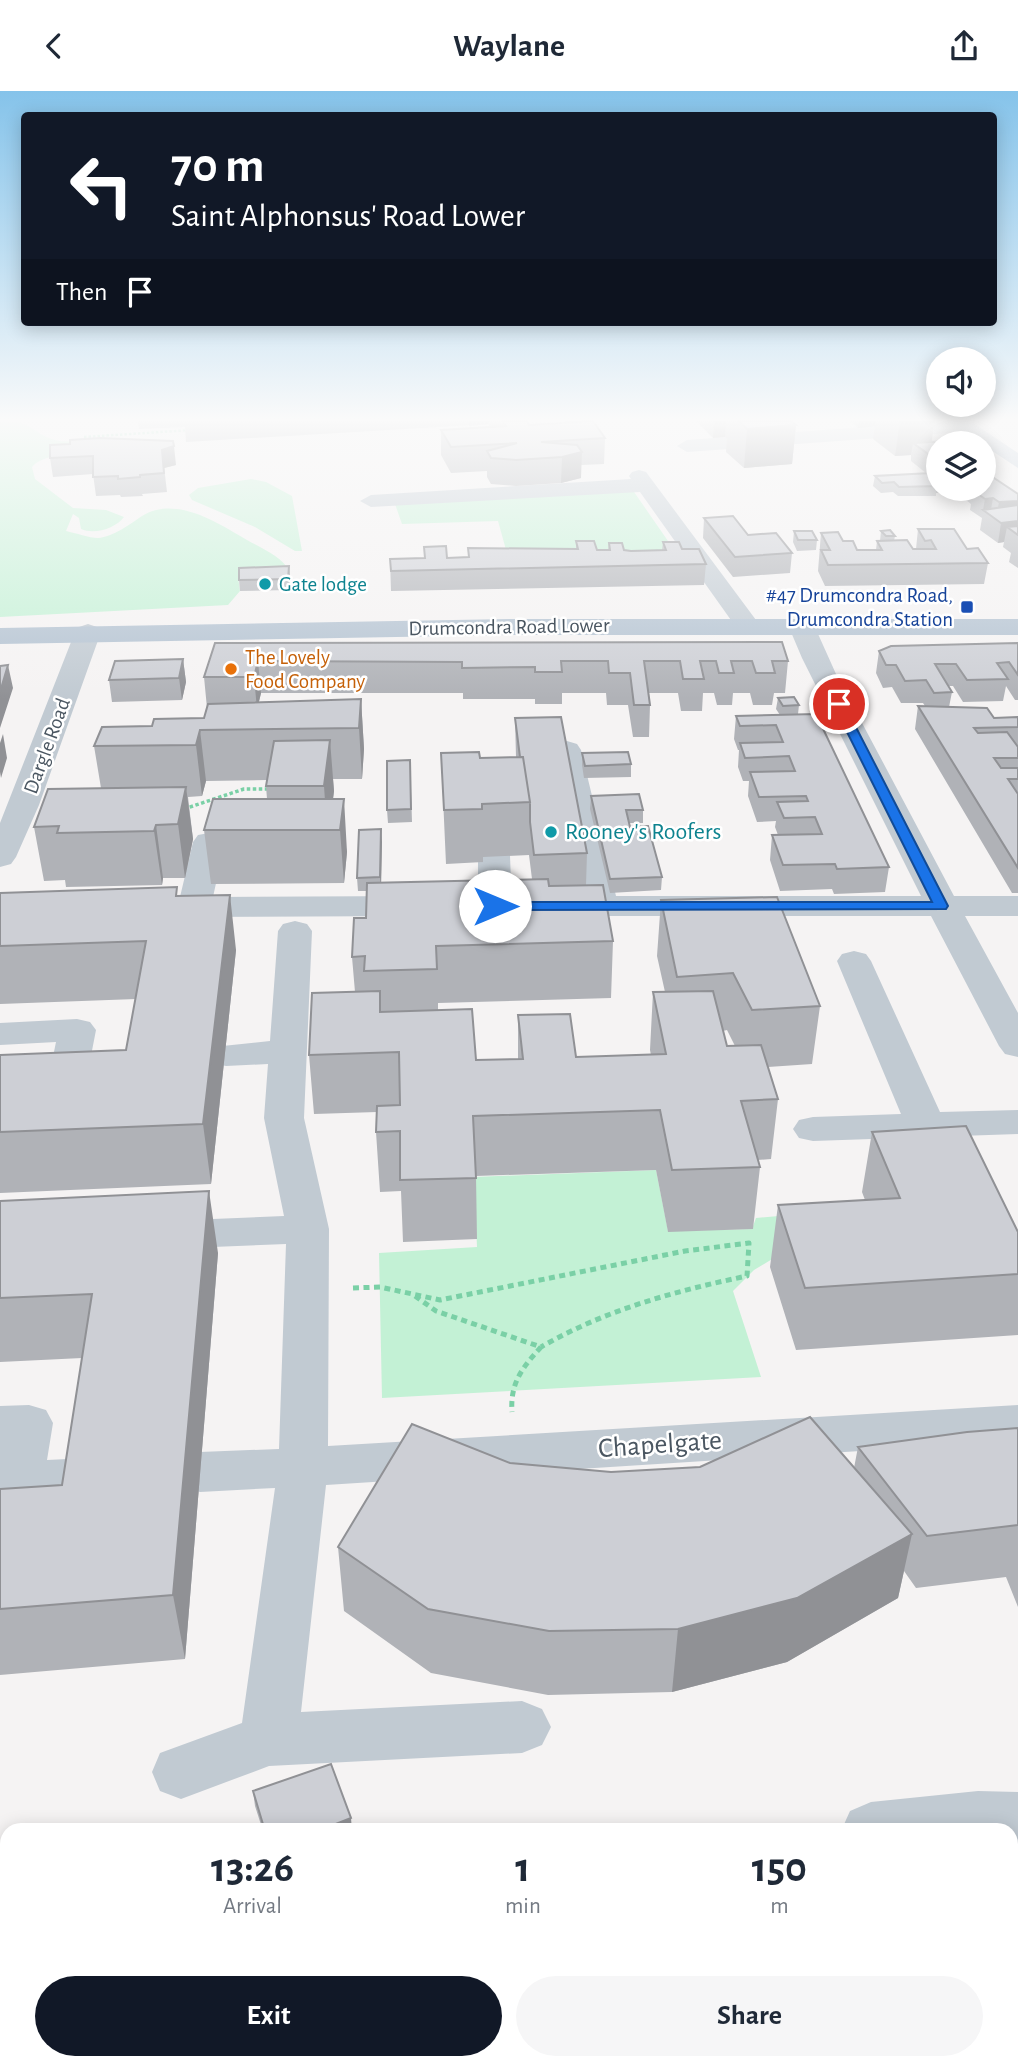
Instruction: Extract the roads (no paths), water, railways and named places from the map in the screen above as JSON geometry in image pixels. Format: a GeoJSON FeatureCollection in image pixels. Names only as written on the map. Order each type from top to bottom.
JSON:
{"type":"FeatureCollection","features":[{"type":"Feature","properties":{"kind":"main road","name":"Drumcondra Road Lower"},"geometry":{"type":"LineString","coordinates":[[0,636],[88,632],[747,625],[1018,627]]}},
{"type":"Feature","properties":{"kind":"street"},"geometry":{"type":"LineString","coordinates":[[666,513],[747,625]]}},
{"type":"Feature","properties":{"kind":"street"},"geometry":{"type":"LineString","coordinates":[[801,625],[811,654],[852,727],[941,906],[1018,1046]]}},
{"type":"Feature","properties":{"kind":"street","name":"Dargle Road"},"geometry":{"type":"LineString","coordinates":[[0,857],[32,784],[88,632]]}},
{"type":"Feature","properties":{"kind":"street"},"geometry":{"type":"LineString","coordinates":[[567,750],[602,906]]}},
{"type":"Feature","properties":{"kind":"street"},"geometry":{"type":"LineString","coordinates":[[0,786],[32,784]]}},
{"type":"Feature","properties":{"kind":"street"},"geometry":{"type":"LineString","coordinates":[[194,907],[209,842]]}},
{"type":"Feature","properties":{"kind":"street"},"geometry":{"type":"LineString","coordinates":[[472,906],[494,856]]}},
{"type":"Feature","properties":{"kind":"street"},"geometry":{"type":"LineString","coordinates":[[153,907],[1018,906]]}},
{"type":"Feature","properties":{"kind":"street"},"geometry":{"type":"LineString","coordinates":[[269,1740],[303,1467],[308,1229],[284,1118],[295,931]]}},
{"type":"Feature","properties":{"kind":"street"},"geometry":{"type":"LineString","coordinates":[[854,961],[925,1124]]}},
{"type":"Feature","properties":{"kind":"street"},"geometry":{"type":"LineString","coordinates":[[0,1034],[77,1030],[64,1097],[0,1100]]}},
{"type":"Feature","properties":{"kind":"street"},"geometry":{"type":"LineString","coordinates":[[226,1055],[288,1051]]}},
{"type":"Feature","properties":{"kind":"street"},"geometry":{"type":"LineString","coordinates":[[70,1063],[107,1061]]}},
{"type":"Feature","properties":{"kind":"street"},"geometry":{"type":"LineString","coordinates":[[813,1129],[1018,1122]]}},
{"type":"Feature","properties":{"kind":"street"},"geometry":{"type":"LineString","coordinates":[[121,1237],[308,1229]]}},
{"type":"Feature","properties":{"kind":"street"},"geometry":{"type":"LineString","coordinates":[[0,1425],[29,1423],[8,1540],[0,1541]]}},
{"type":"Feature","properties":{"kind":"street","name":"Chapelgate"},"geometry":{"type":"LineString","coordinates":[[200,1472],[1018,1423]]}},
{"type":"Feature","properties":{"kind":"street"},"geometry":{"type":"LineString","coordinates":[[18,1481],[88,1478]]}},
{"type":"Feature","properties":{"kind":"street"},"geometry":{"type":"LineString","coordinates":[[181,1772],[269,1740],[522,1727]]}},
{"type":"Feature","properties":{"kind":"street"},"geometry":{"type":"LineString","coordinates":[[942,1823],[978,1819],[1018,1820]]}},
{"type":"Feature","properties":{"kind":"place","name":"Gate lodge"},"geometry":{"type":"Point","coordinates":[265,584]}},
{"type":"Feature","properties":{"kind":"place","name":"#47 Drumcondra Road, Drumcondra Station"},"geometry":{"type":"Point","coordinates":[967,607]}},
{"type":"Feature","properties":{"kind":"place","name":"The Lovely Food Company"},"geometry":{"type":"Point","coordinates":[231,669]}},
{"type":"Feature","properties":{"kind":"place","name":"Rooney's Roofers"},"geometry":{"type":"Point","coordinates":[551,832]}}]}
